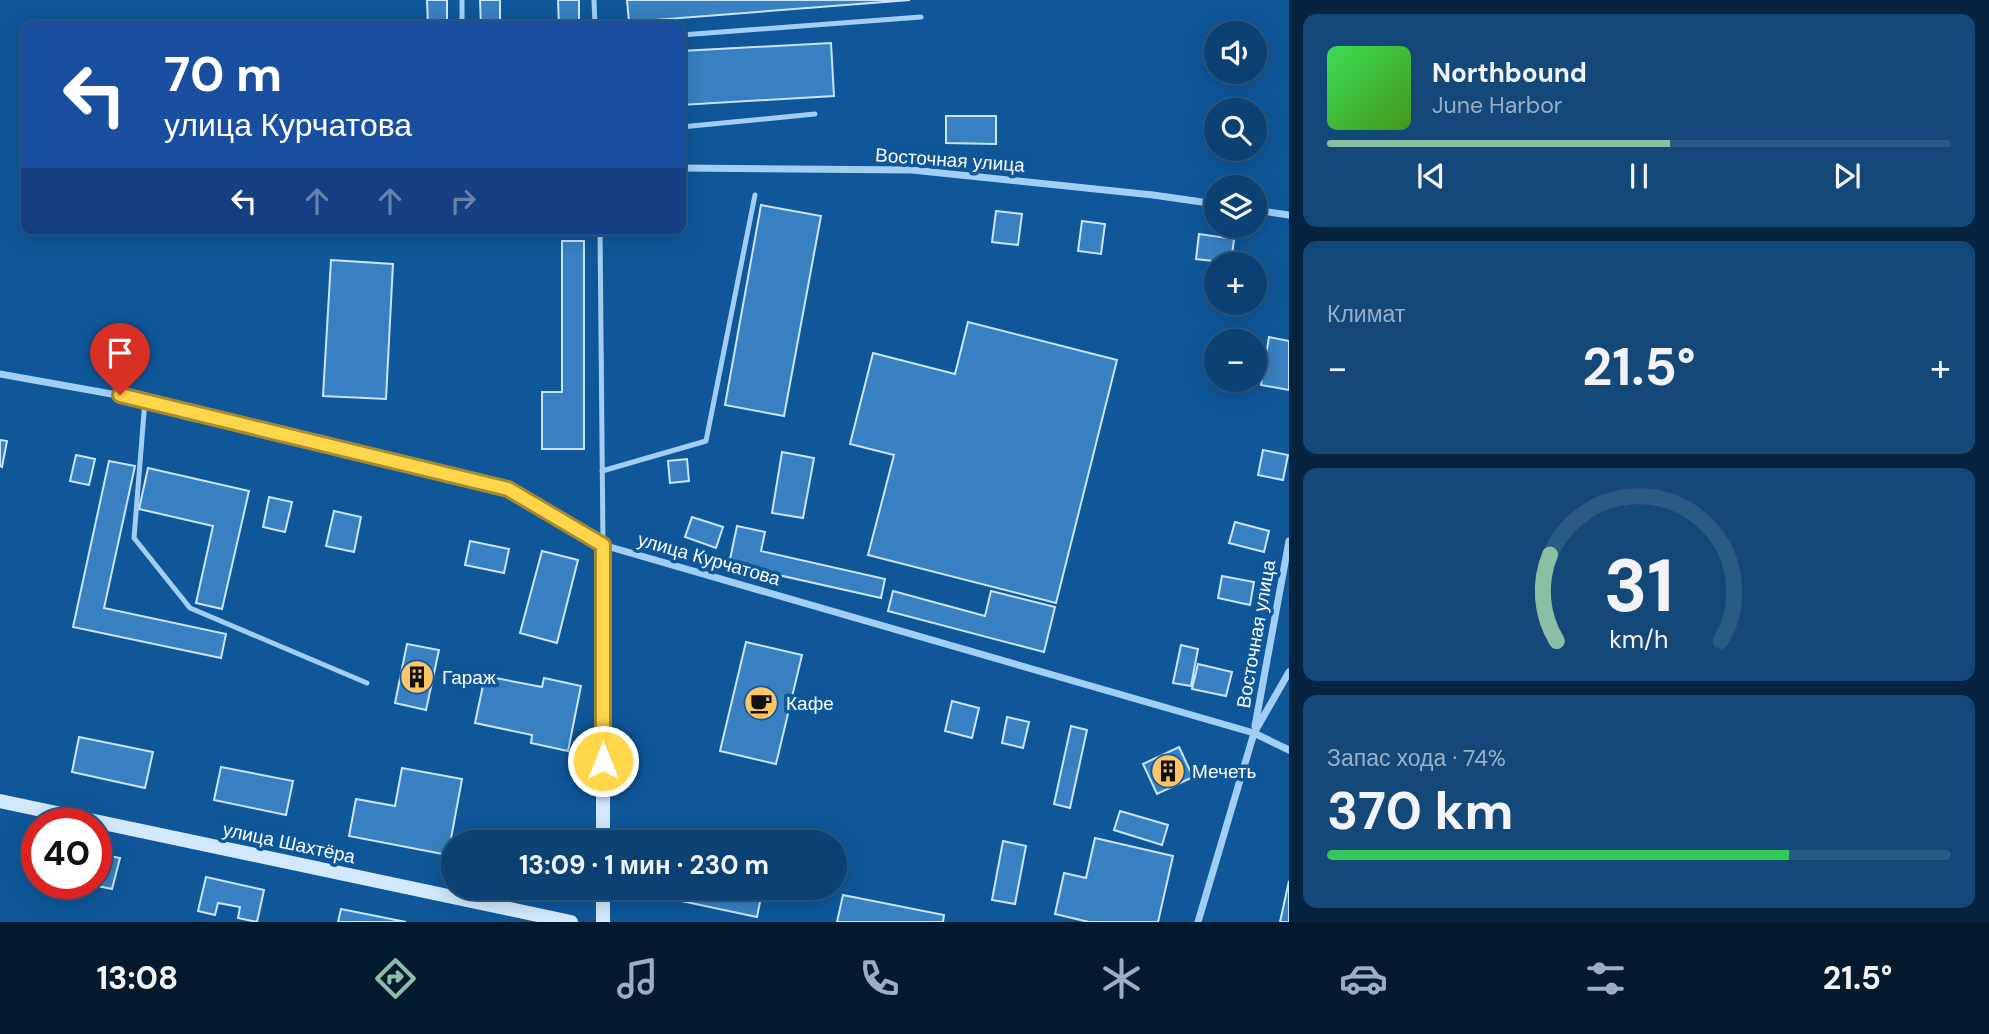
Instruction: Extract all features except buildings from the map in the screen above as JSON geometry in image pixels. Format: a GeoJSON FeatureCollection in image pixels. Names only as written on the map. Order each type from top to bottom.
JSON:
{"type":"FeatureCollection","features":[{"type":"Feature","properties":{"kind":"street","name":"Восточная улица"},"geometry":{"type":"LineString","coordinates":[[686,168],[912,170],[1204,202]]}},
{"type":"Feature","properties":{"kind":"street"},"geometry":{"type":"LineString","coordinates":[[1267,212],[1289,215]]}},
{"type":"Feature","properties":{"kind":"street","name":"улица Курчатова"},"geometry":{"type":"LineString","coordinates":[[0,374],[145,400],[508,489],[603,545],[1254,733],[1289,750]]}},
{"type":"Feature","properties":{"kind":"street","name":"Восточная улица"},"geometry":{"type":"LineString","coordinates":[[1254,733],[1289,541]]}},
{"type":"Feature","properties":{"kind":"street"},"geometry":{"type":"LineString","coordinates":[[603,545],[603,830]]}},
{"type":"Feature","properties":{"kind":"street"},"geometry":{"type":"LineString","coordinates":[[1198,922],[1254,733],[1289,672]]}},
{"type":"Feature","properties":{"kind":"street","name":"улица Шахтёра"},"geometry":{"type":"LineString","coordinates":[[0,801],[570,922]]}},
{"type":"Feature","properties":{"kind":"street"},"geometry":{"type":"LineString","coordinates":[[603,900],[603,922]]}},
{"type":"Feature","properties":{"kind":"lane"},"geometry":{"type":"LineString","coordinates":[[462,0],[462,21]]}},
{"type":"Feature","properties":{"kind":"lane"},"geometry":{"type":"LineString","coordinates":[[594,0],[595,21]]}},
{"type":"Feature","properties":{"kind":"lane"},"geometry":{"type":"LineString","coordinates":[[686,35],[921,17]]}},
{"type":"Feature","properties":{"kind":"lane"},"geometry":{"type":"LineString","coordinates":[[686,127],[815,114]]}},
{"type":"Feature","properties":{"kind":"lane"},"geometry":{"type":"LineString","coordinates":[[602,471],[706,442],[755,195]]}},
{"type":"Feature","properties":{"kind":"lane"},"geometry":{"type":"LineString","coordinates":[[600,235],[603,545]]}},
{"type":"Feature","properties":{"kind":"lane"},"geometry":{"type":"LineString","coordinates":[[145,400],[134,538],[190,608],[367,683]]}},
{"type":"Feature","properties":{"kind":"place","name":"Гараж"},"geometry":{"type":"Point","coordinates":[417,677]}},
{"type":"Feature","properties":{"kind":"place","name":"Кафе"},"geometry":{"type":"Point","coordinates":[761,703]}},
{"type":"Feature","properties":{"kind":"place","name":"Мечеть"},"geometry":{"type":"Point","coordinates":[1168,771]}},
{"type":"Feature","properties":{"kind":"route"},"geometry":{"type":"LineString","coordinates":[[120,395],[508,489],[603,545],[603,761]]}}]}
